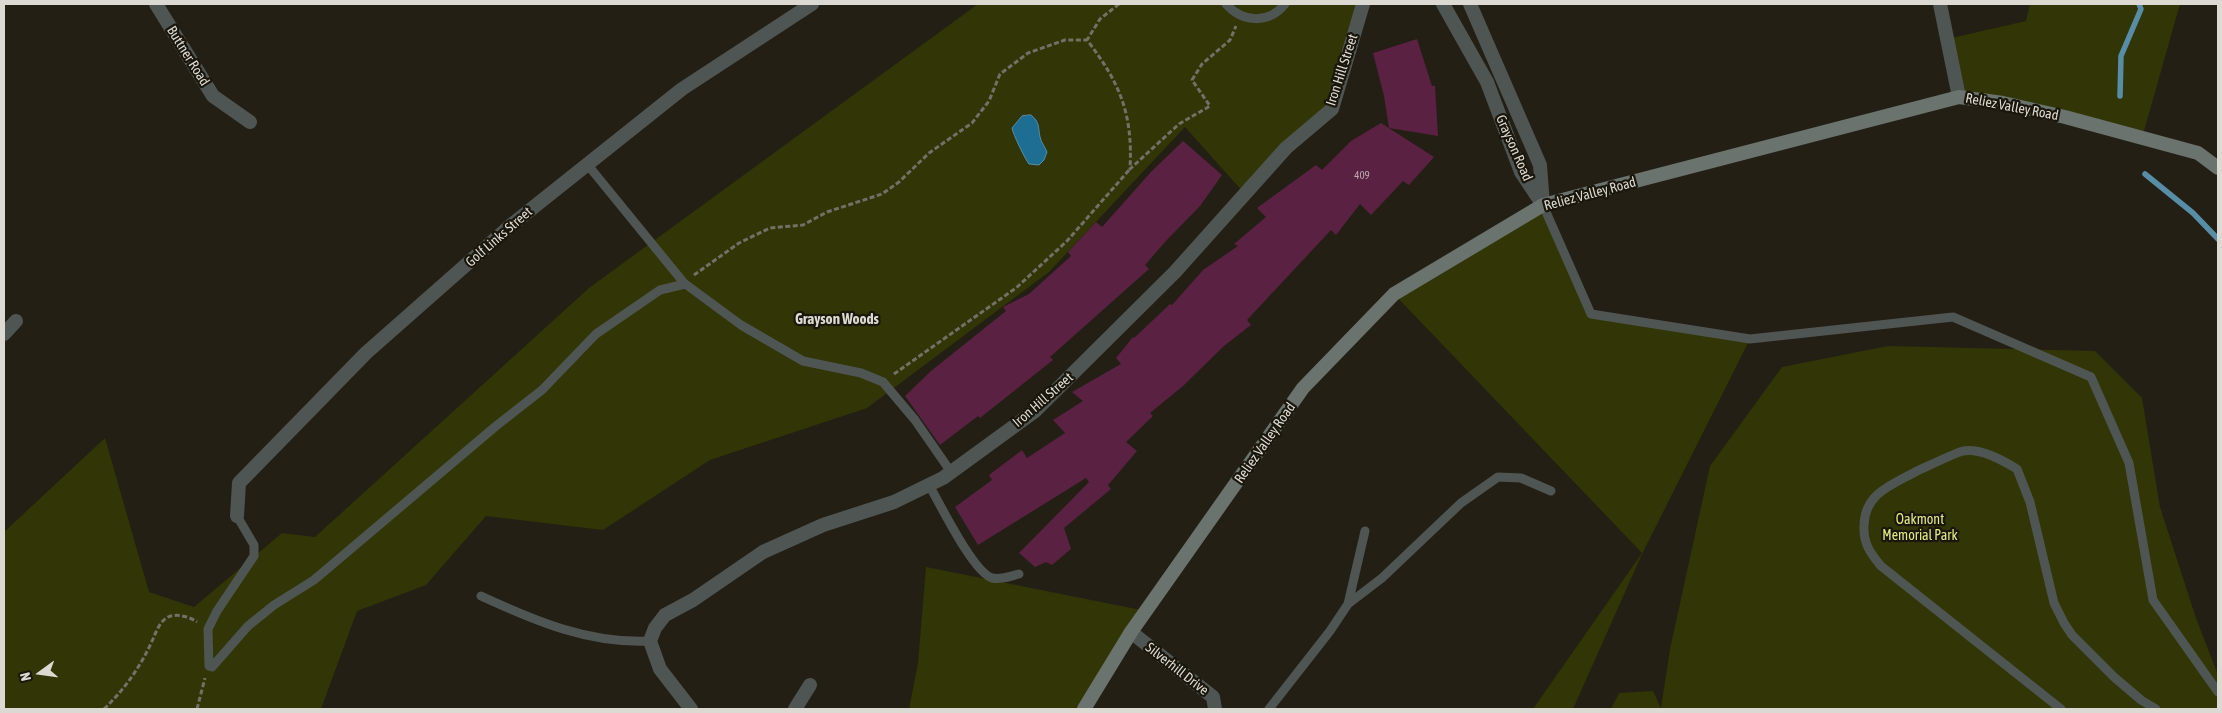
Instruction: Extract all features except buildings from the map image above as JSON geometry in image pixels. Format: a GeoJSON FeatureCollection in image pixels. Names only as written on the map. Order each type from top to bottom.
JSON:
{"type":"FeatureCollection","features":[{"type":"Feature","properties":{"kind":"main road","name":"Reliez Valley Road"},"geometry":{"type":"LineString","coordinates":[[1084,709],[1131,632],[1303,388],[1394,294],[1543,205],[1959,97],[2003,103],[2065,117],[2198,153],[2218,168]]}},
{"type":"Feature","properties":{"kind":"street","name":"Buttner Road"},"geometry":{"type":"LineString","coordinates":[[156,4],[213,96],[250,122]]}},
{"type":"Feature","properties":{"kind":"street","name":"Golf Links Street"},"geometry":{"type":"LineString","coordinates":[[237,516],[238,483],[366,353],[510,226],[682,89],[812,4]]}},
{"type":"Feature","properties":{"kind":"street","name":"Iron Hill Street"},"geometry":{"type":"LineString","coordinates":[[650,641],[655,628],[665,615],[692,600],[763,552],[823,525],[894,502],[929,485],[951,472],[1036,411],[1175,272],[1286,148],[1332,109],[1363,4]]}},
{"type":"Feature","properties":{"kind":"street","name":"Grayson Road"},"geometry":{"type":"LineString","coordinates":[[1444,4],[1487,82],[1521,172],[1543,205]]}},
{"type":"Feature","properties":{"kind":"street","name":"Grayson Road"},"geometry":{"type":"LineString","coordinates":[[1470,4],[1540,165],[1543,205]]}},
{"type":"Feature","properties":{"kind":"street"},"geometry":{"type":"LineString","coordinates":[[1940,4],[1959,97]]}},
{"type":"Feature","properties":{"kind":"street"},"geometry":{"type":"LineString","coordinates":[[4,334],[16,321]]}},
{"type":"Feature","properties":{"kind":"street","name":"Silverhill Drive"},"geometry":{"type":"LineString","coordinates":[[1131,632],[1213,697],[1215,709]]}},
{"type":"Feature","properties":{"kind":"street"},"geometry":{"type":"LineString","coordinates":[[650,641],[660,669],[691,709]]}},
{"type":"Feature","properties":{"kind":"street"},"geometry":{"type":"LineString","coordinates":[[795,709],[810,685]]}},
{"type":"Feature","properties":{"kind":"lane"},"geometry":{"type":"LineString","coordinates":[[1226,4],[1241,16],[1251,19],[1273,15],[1285,4]]}},
{"type":"Feature","properties":{"kind":"lane"},"geometry":{"type":"LineString","coordinates":[[587,164],[684,283],[741,325],[803,361],[861,373],[883,382],[915,420],[951,472]]}},
{"type":"Feature","properties":{"kind":"lane"},"geometry":{"type":"LineString","coordinates":[[1543,205],[1591,314],[1750,339],[1953,317],[2091,377],[2129,463],[2153,600],[2218,692]]}},
{"type":"Feature","properties":{"kind":"lane"},"geometry":{"type":"LineString","coordinates":[[237,516],[254,545],[254,556],[217,611],[208,630],[209,666],[214,665],[248,626],[274,605],[314,580],[496,426],[542,390],[596,334],[660,290],[684,283]]}},
{"type":"Feature","properties":{"kind":"lane"},"geometry":{"type":"LineString","coordinates":[[2061,709],[1881,566],[1868,551],[1863,532],[1864,515],[1869,502],[1884,489],[1925,467],[1963,451],[1998,458],[2018,469],[2030,502],[2054,603],[2064,623],[2072,635],[2114,677],[2141,700],[2156,709]]}},
{"type":"Feature","properties":{"kind":"lane"},"geometry":{"type":"LineString","coordinates":[[1269,709],[1330,631],[1348,604],[1382,578],[1461,503],[1498,477],[1521,478],[1551,490]]}},
{"type":"Feature","properties":{"kind":"lane"},"geometry":{"type":"LineString","coordinates":[[929,485],[973,561],[984,574],[998,578],[1019,574]]}},
{"type":"Feature","properties":{"kind":"lane"},"geometry":{"type":"LineString","coordinates":[[1348,604],[1366,531]]}},
{"type":"Feature","properties":{"kind":"lane"},"geometry":{"type":"LineString","coordinates":[[481,596],[535,621],[602,640],[650,641]]}},
{"type":"Feature","properties":{"kind":"path"},"geometry":{"type":"LineString","coordinates":[[1087,40],[1100,19],[1119,4]]}},
{"type":"Feature","properties":{"kind":"path"},"geometry":{"type":"LineString","coordinates":[[883,382],[1016,288],[1067,241],[1130,169],[1180,124],[1210,106],[1192,80],[1202,64],[1230,40],[1241,16]]}},
{"type":"Feature","properties":{"kind":"path"},"geometry":{"type":"LineString","coordinates":[[684,283],[739,243],[770,228],[803,225],[827,212],[882,194],[899,182],[929,153],[972,123],[989,101],[1000,74],[1028,53],[1046,45],[1065,40],[1087,40]]}},
{"type":"Feature","properties":{"kind":"path"},"geometry":{"type":"LineString","coordinates":[[1087,40],[1107,66],[1130,123],[1130,169]]}},
{"type":"Feature","properties":{"kind":"path"},"geometry":{"type":"LineString","coordinates":[[104,709],[126,685],[138,668],[159,626],[167,618],[176,615],[189,618],[208,630]]}},
{"type":"Feature","properties":{"kind":"path"},"geometry":{"type":"LineString","coordinates":[[197,709],[209,666]]}},
{"type":"Feature","properties":{"kind":"green space"},"geometry":{"type":"Polygon","coordinates":[[[978,4],[1361,4],[1332,109],[1244,193],[1185,127],[1049,272],[867,408],[710,460],[603,530],[486,516],[426,585],[357,611],[321,709],[4,709],[4,532],[105,438],[149,592],[194,607],[282,533],[315,537],[589,288],[978,4]]]}},
{"type":"Feature","properties":{"kind":"green space"},"geometry":{"type":"Polygon","coordinates":[[[2030,4],[2180,4],[2142,138],[1959,97],[1947,39],[2026,21],[2030,4]]]}},
{"type":"Feature","properties":{"kind":"green space"},"geometry":{"type":"Polygon","coordinates":[[[1543,205],[1591,314],[1750,339],[1642,554],[1573,709],[1533,709],[1642,553],[1394,294],[1543,205]]]}},
{"type":"Feature","properties":{"kind":"green space","name":"Oakmont Memorial Park"},"geometry":{"type":"Polygon","coordinates":[[[1888,346],[2095,351],[2142,398],[2160,507],[2196,618],[2218,675],[2218,709],[1611,709],[1619,693],[1653,691],[1661,708],[1670,649],[1710,466],[1782,367],[1888,346]]]}},
{"type":"Feature","properties":{"kind":"green space"},"geometry":{"type":"Polygon","coordinates":[[[926,567],[1146,611],[1084,709],[909,709],[918,663],[926,567]]]}},
{"type":"Feature","properties":{"kind":"water"},"geometry":{"type":"Polygon","coordinates":[[[1031,115],[1037,122],[1041,139],[1047,152],[1044,160],[1039,165],[1029,164],[1012,128],[1022,116],[1031,115]]]}},
{"type":"Feature","properties":{"kind":"waterway"},"geometry":{"type":"LineString","coordinates":[[2120,96],[2121,56],[2141,9],[2139,4]]}},
{"type":"Feature","properties":{"kind":"waterway"},"geometry":{"type":"LineString","coordinates":[[2145,174],[2193,213],[2218,239]]}},
{"type":"Feature","properties":{"kind":"district","name":"Grayson Woods"},"geometry":{"type":"Point","coordinates":[837,319]}}]}
